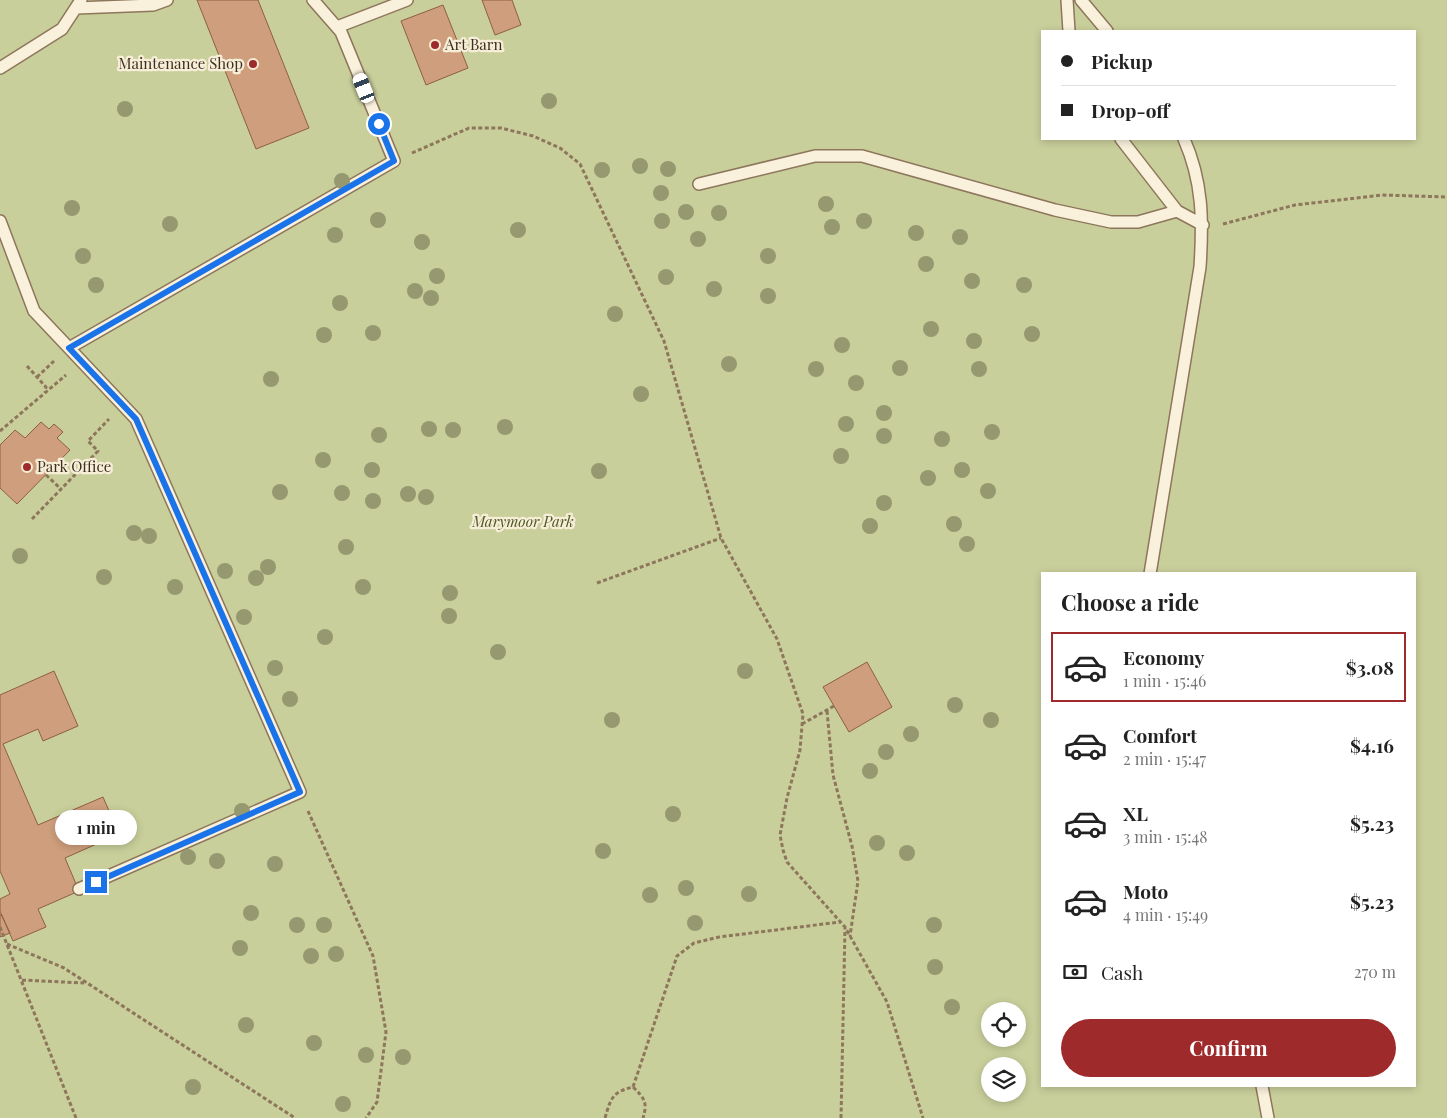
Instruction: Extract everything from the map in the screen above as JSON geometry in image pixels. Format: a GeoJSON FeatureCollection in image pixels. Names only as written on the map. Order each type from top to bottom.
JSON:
{"type":"FeatureCollection","features":[{"type":"Feature","properties":{"kind":"lane"},"geometry":{"type":"LineString","coordinates":[[0,68],[62,29],[78,4],[153,5],[167,0]]}},
{"type":"Feature","properties":{"kind":"lane"},"geometry":{"type":"LineString","coordinates":[[69,348],[394,161],[341,32],[313,0]]}},
{"type":"Feature","properties":{"kind":"lane"},"geometry":{"type":"LineString","coordinates":[[337,27],[407,0]]}},
{"type":"Feature","properties":{"kind":"lane"},"geometry":{"type":"LineString","coordinates":[[1068,0],[1069,30]]}},
{"type":"Feature","properties":{"kind":"lane"},"geometry":{"type":"LineString","coordinates":[[1081,0],[1106,30]]}},
{"type":"Feature","properties":{"kind":"lane"},"geometry":{"type":"LineString","coordinates":[[1122,140],[1177,211],[1203,227]]}},
{"type":"Feature","properties":{"kind":"lane"},"geometry":{"type":"LineString","coordinates":[[1150,572],[1200,267],[1203,227],[1201,199],[1191,156],[1184,140]]}},
{"type":"Feature","properties":{"kind":"lane"},"geometry":{"type":"LineString","coordinates":[[699,184],[815,156],[862,156],[1055,210],[1111,222],[1138,222],[1177,211]]}},
{"type":"Feature","properties":{"kind":"lane"},"geometry":{"type":"LineString","coordinates":[[0,221],[34,311],[136,419],[300,792],[78,889]]}},
{"type":"Feature","properties":{"kind":"lane"},"geometry":{"type":"LineString","coordinates":[[1262,1087],[1268,1118]]}},
{"type":"Feature","properties":{"kind":"path"},"geometry":{"type":"LineString","coordinates":[[394,161],[469,128],[493,128],[533,136],[560,148],[580,164],[664,341],[721,538],[777,639],[803,714],[800,750],[787,798],[780,835],[787,862],[845,927],[887,1002],[922,1118]]}},
{"type":"Feature","properties":{"kind":"path"},"geometry":{"type":"LineString","coordinates":[[1203,227],[1295,205],[1382,195],[1447,197]]}},
{"type":"Feature","properties":{"kind":"path"},"geometry":{"type":"LineString","coordinates":[[37,377],[58,358]]}},
{"type":"Feature","properties":{"kind":"path"},"geometry":{"type":"LineString","coordinates":[[0,431],[81,361]]}},
{"type":"Feature","properties":{"kind":"path"},"geometry":{"type":"LineString","coordinates":[[27,366],[46,387],[45,394]]}},
{"type":"Feature","properties":{"kind":"path"},"geometry":{"type":"LineString","coordinates":[[32,519],[98,451],[88,441],[123,405]]}},
{"type":"Feature","properties":{"kind":"path"},"geometry":{"type":"LineString","coordinates":[[46,475],[61,489]]}},
{"type":"Feature","properties":{"kind":"path"},"geometry":{"type":"LineString","coordinates":[[597,583],[721,538]]}},
{"type":"Feature","properties":{"kind":"path"},"geometry":{"type":"LineString","coordinates":[[802,724],[834,706]]}},
{"type":"Feature","properties":{"kind":"path"},"geometry":{"type":"LineString","coordinates":[[827,711],[833,775],[852,846],[858,880],[850,936]]}},
{"type":"Feature","properties":{"kind":"path"},"geometry":{"type":"LineString","coordinates":[[300,792],[373,956],[386,1032],[377,1102],[366,1118]]}},
{"type":"Feature","properties":{"kind":"path"},"geometry":{"type":"LineString","coordinates":[[633,1087],[676,956],[694,943],[719,937],[841,922]]}},
{"type":"Feature","properties":{"kind":"path"},"geometry":{"type":"LineString","coordinates":[[0,927],[76,1118]]}},
{"type":"Feature","properties":{"kind":"path"},"geometry":{"type":"LineString","coordinates":[[840,1118],[845,927]]}},
{"type":"Feature","properties":{"kind":"path"},"geometry":{"type":"LineString","coordinates":[[7,944],[64,968],[84,983],[295,1118]]}},
{"type":"Feature","properties":{"kind":"path"},"geometry":{"type":"LineString","coordinates":[[22,980],[84,983]]}},
{"type":"Feature","properties":{"kind":"path"},"geometry":{"type":"LineString","coordinates":[[605,1118],[611,1099],[619,1090],[633,1087]]}},
{"type":"Feature","properties":{"kind":"path"},"geometry":{"type":"LineString","coordinates":[[633,1087],[643,1096],[646,1109],[643,1118]]}},
{"type":"Feature","properties":{"kind":"green space","name":"Marymoor Park"},"geometry":{"type":"Polygon","coordinates":[[[0,0],[1447,0],[1447,1118],[0,1118],[0,0]]]}},
{"type":"Feature","properties":{"kind":"building","name":"Maintenance Shop"},"geometry":{"type":"Polygon","coordinates":[[[197,0],[258,0],[309,128],[256,149],[197,0]]]}},
{"type":"Feature","properties":{"kind":"building"},"geometry":{"type":"Polygon","coordinates":[[[482,0],[512,0],[521,25],[495,35],[482,0]]]}},
{"type":"Feature","properties":{"kind":"building","name":"Art Barn"},"geometry":{"type":"Polygon","coordinates":[[[443,5],[468,68],[426,85],[401,21],[443,5]]]}},
{"type":"Feature","properties":{"kind":"building","name":"Park Office"},"geometry":{"type":"Polygon","coordinates":[[[41,422],[49,429],[54,424],[63,432],[57,438],[70,450],[17,504],[0,488],[0,445],[15,430],[25,438],[41,422]]]}},
{"type":"Feature","properties":{"kind":"building"},"geometry":{"type":"Polygon","coordinates":[[[867,662],[892,707],[849,732],[823,687],[867,662]]]}},
{"type":"Feature","properties":{"kind":"building"},"geometry":{"type":"Polygon","coordinates":[[[54,671],[78,726],[43,741],[38,729],[3,744],[38,825],[103,797],[119,834],[65,858],[79,891],[38,909],[46,927],[13,941],[0,911],[0,899],[10,894],[0,871],[0,695],[54,671]]]}},
{"type":"Feature","properties":{"kind":"building"},"geometry":{"type":"Polygon","coordinates":[[[0,915],[10,933],[0,937],[0,915]]]}},
{"type":"Feature","properties":{"kind":"place","name":"Art Barn"},"geometry":{"type":"Point","coordinates":[435,45]}},
{"type":"Feature","properties":{"kind":"place","name":"Maintenance Shop"},"geometry":{"type":"Point","coordinates":[253,64]}},
{"type":"Feature","properties":{"kind":"place","name":"Park Office"},"geometry":{"type":"Point","coordinates":[27,467]}},
{"type":"Feature","properties":{"kind":"route"},"geometry":{"type":"LineString","coordinates":[[96,882],[300,792],[136,419],[69,348],[394,161],[379,124]]}}]}
